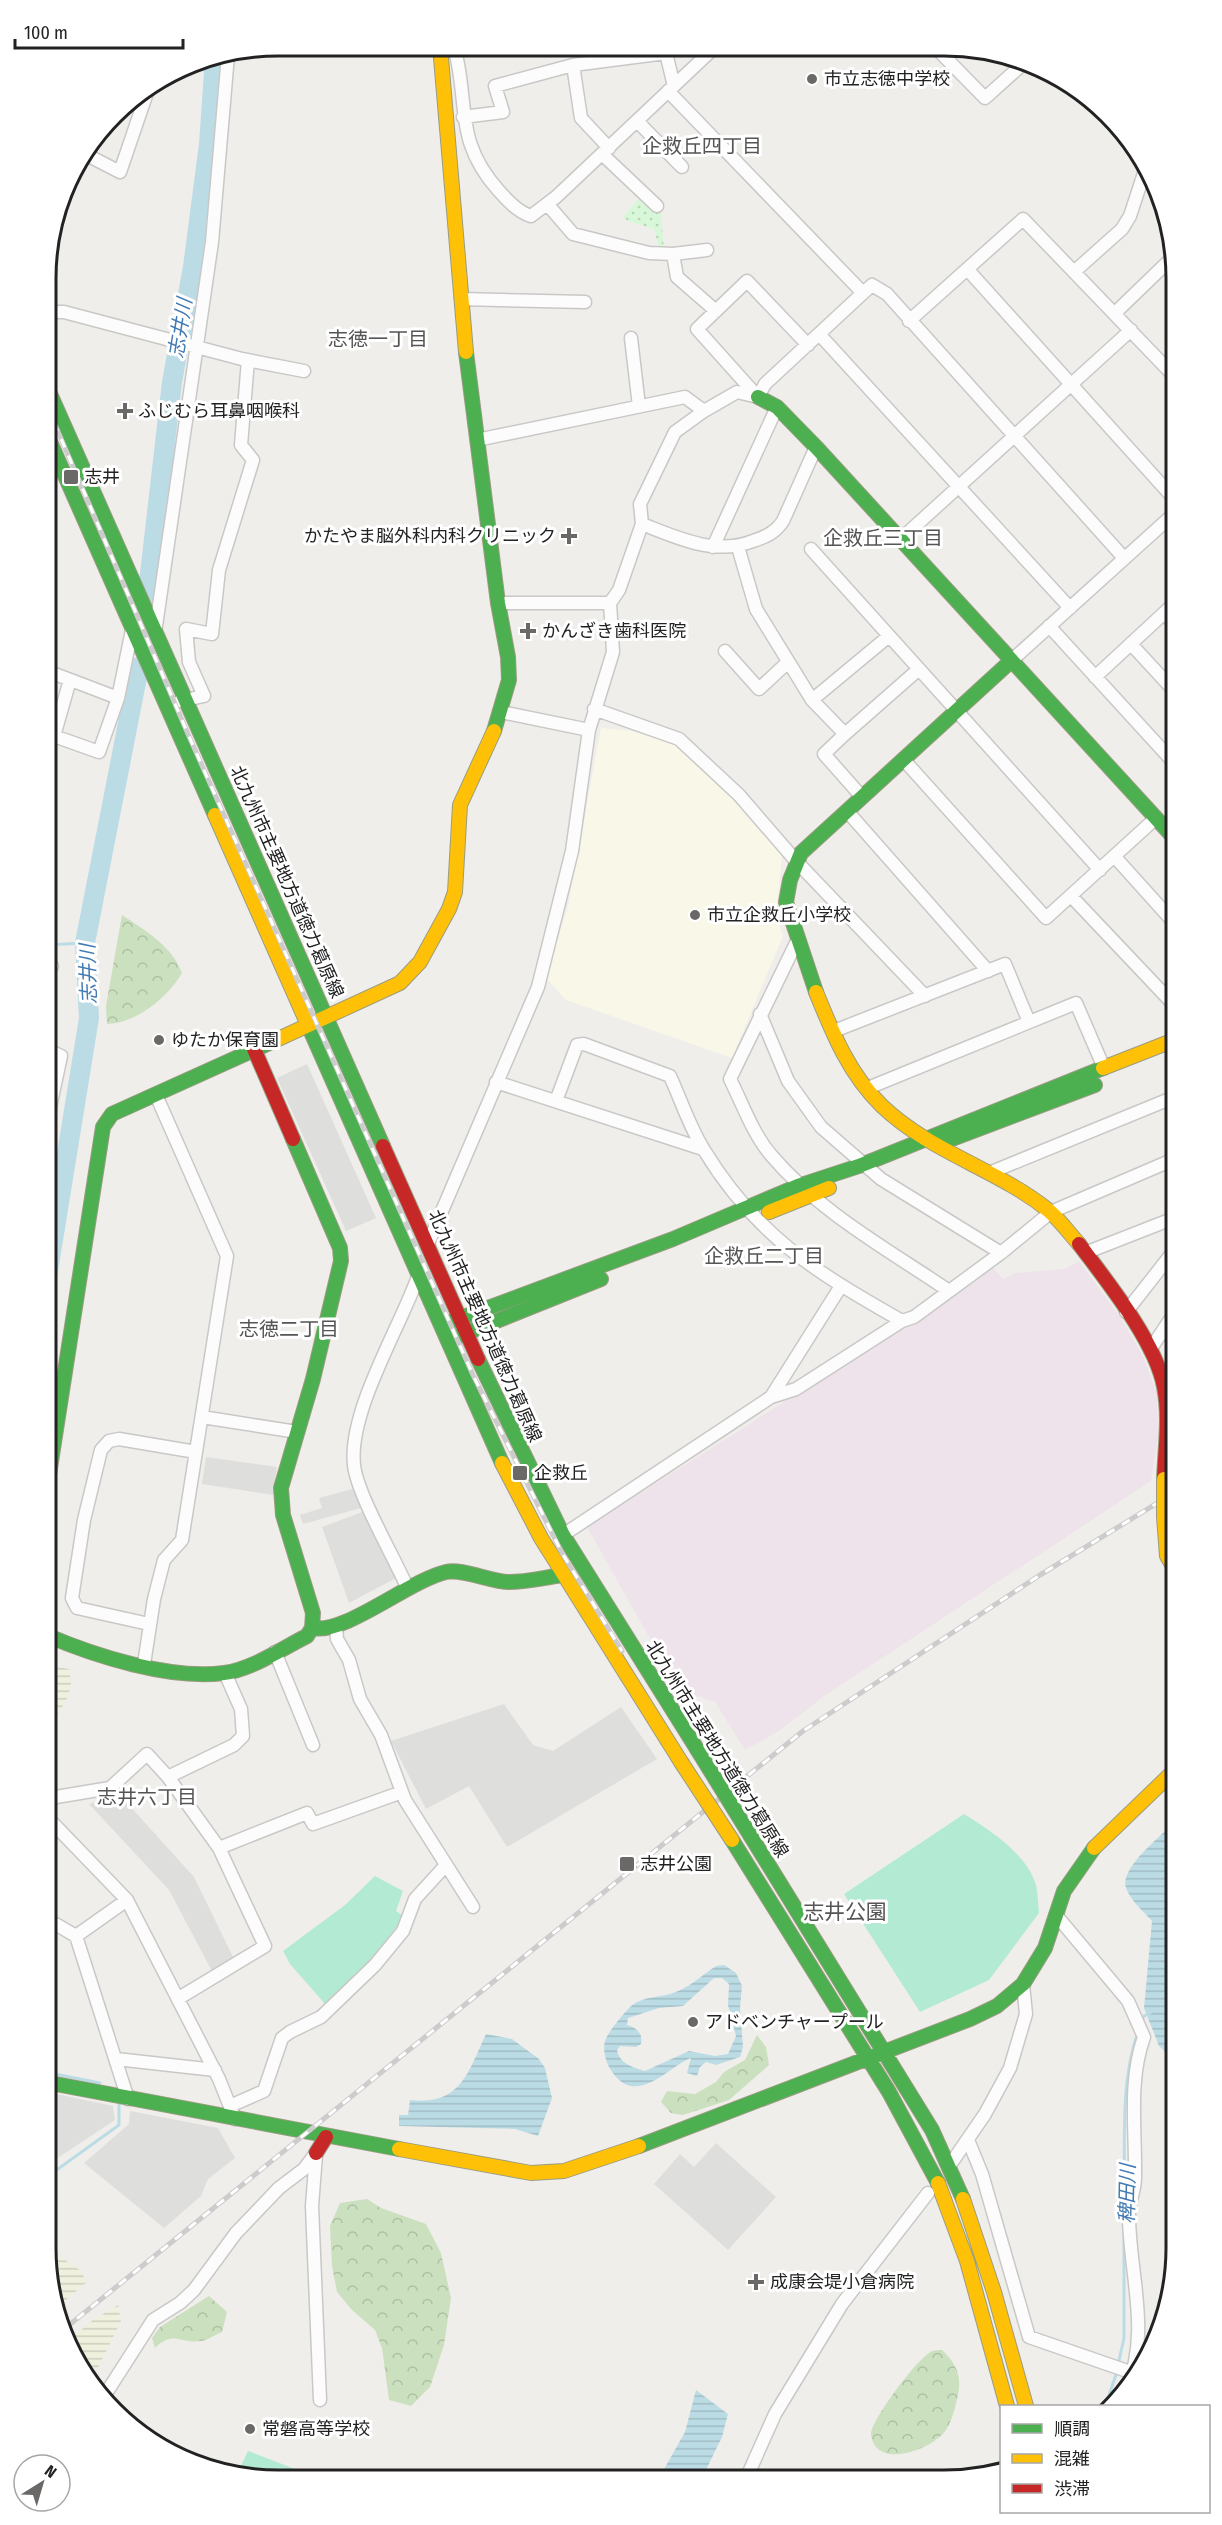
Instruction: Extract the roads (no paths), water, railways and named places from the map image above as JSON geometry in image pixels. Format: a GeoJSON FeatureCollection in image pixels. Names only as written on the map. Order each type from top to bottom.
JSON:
{"type":"FeatureCollection","features":[{"type":"Feature","properties":{"kind":"street"},"geometry":{"type":"LineString","coordinates":[[56,1430],[103,1127],[112,1114],[400,983],[420,962],[449,909],[455,892],[460,805],[501,712],[509,680],[508,657],[498,603],[461,299],[441,56]]}},
{"type":"Feature","properties":{"kind":"street"},"geometry":{"type":"LineString","coordinates":[[457,56],[463,117],[472,151],[486,177],[506,199],[520,211],[531,216],[548,205],[706,56]]}},
{"type":"Feature","properties":{"kind":"street"},"geometry":{"type":"LineString","coordinates":[[463,117],[503,112],[495,86],[573,65],[643,56]]}},
{"type":"Feature","properties":{"kind":"street"},"geometry":{"type":"LineString","coordinates":[[666,56],[671,89],[863,292]]}},
{"type":"Feature","properties":{"kind":"street"},"geometry":{"type":"LineString","coordinates":[[945,56],[985,98],[1019,68]]}},
{"type":"Feature","properties":{"kind":"street"},"geometry":{"type":"LineString","coordinates":[[155,633],[212,242],[227,61]]}},
{"type":"Feature","properties":{"kind":"street"},"geometry":{"type":"LineString","coordinates":[[573,65],[580,118],[605,151],[657,206]]}},
{"type":"Feature","properties":{"kind":"street"},"geometry":{"type":"LineString","coordinates":[[91,157],[120,172],[145,99]]}},
{"type":"Feature","properties":{"kind":"street"},"geometry":{"type":"LineString","coordinates":[[637,121],[682,167]]}},
{"type":"Feature","properties":{"kind":"street"},"geometry":{"type":"LineString","coordinates":[[1075,271],[1126,223],[1139,194],[1143,178]]}},
{"type":"Feature","properties":{"kind":"street"},"geometry":{"type":"LineString","coordinates":[[548,205],[573,234],[649,253],[673,254],[707,249]]}},
{"type":"Feature","properties":{"kind":"street"},"geometry":{"type":"LineString","coordinates":[[909,321],[1023,219],[1166,367]]}},
{"type":"Feature","properties":{"kind":"street"},"geometry":{"type":"LineString","coordinates":[[673,254],[677,278],[716,311]]}},
{"type":"Feature","properties":{"kind":"street"},"geometry":{"type":"LineString","coordinates":[[1115,313],[1166,264]]}},
{"type":"Feature","properties":{"kind":"street"},"geometry":{"type":"LineString","coordinates":[[968,270],[1166,490]]}},
{"type":"Feature","properties":{"kind":"street"},"geometry":{"type":"LineString","coordinates":[[758,397],[697,329],[747,281],[808,345]]}},
{"type":"Feature","properties":{"kind":"street"},"geometry":{"type":"LineString","coordinates":[[758,397],[765,384],[863,292],[872,285],[876,285],[1124,558]]}},
{"type":"Feature","properties":{"kind":"street"},"geometry":{"type":"LineString","coordinates":[[461,299],[585,302]]}},
{"type":"Feature","properties":{"kind":"street"},"geometry":{"type":"LineString","coordinates":[[56,312],[64,312],[197,348],[304,371]]}},
{"type":"Feature","properties":{"kind":"street"},"geometry":{"type":"LineString","coordinates":[[902,538],[1131,330]]}},
{"type":"Feature","properties":{"kind":"street"},"geometry":{"type":"LineString","coordinates":[[819,334],[1070,608]]}},
{"type":"Feature","properties":{"kind":"street"},"geometry":{"type":"LineString","coordinates":[[631,339],[639,406]]}},
{"type":"Feature","properties":{"kind":"street"},"geometry":{"type":"LineString","coordinates":[[168,706],[186,698],[204,696],[189,662],[186,629],[212,634],[219,570],[253,460],[241,445],[248,360]]}},
{"type":"Feature","properties":{"kind":"street"},"geometry":{"type":"LineString","coordinates":[[407,1587],[360,1486],[354,1456],[358,1428],[428,1244],[538,987],[572,850],[589,730],[613,652],[610,603],[619,590],[642,524],[640,504],[675,432],[704,411],[737,392],[758,397],[777,407],[902,538],[1011,661],[1166,829]]}},
{"type":"Feature","properties":{"kind":"street"},"geometry":{"type":"LineString","coordinates":[[477,440],[685,397],[704,411]]}},
{"type":"Feature","properties":{"kind":"street"},"geometry":{"type":"LineString","coordinates":[[713,547],[777,407]]}},
{"type":"Feature","properties":{"kind":"street","name":"北九州市主要地方道徳力葛原線"},"geometry":{"type":"LineString","coordinates":[[56,408],[460,1318],[469,1333],[498,1404],[563,1535],[932,2130],[966,2207],[1010,2343],[1026,2405]]}},
{"type":"Feature","properties":{"kind":"street"},"geometry":{"type":"LineString","coordinates":[[642,524],[684,540],[713,547],[738,547],[764,537],[780,526],[816,447]]}},
{"type":"Feature","properties":{"kind":"street","name":"北九州市主要地方道徳力葛原線"},"geometry":{"type":"LineString","coordinates":[[56,455],[383,1191],[417,1277],[449,1340],[509,1479],[564,1575],[868,2057],[909,2128],[951,2213],[978,2299],[1007,2405]]}},
{"type":"Feature","properties":{"kind":"street"},"geometry":{"type":"LineString","coordinates":[[1166,521],[805,847],[796,861],[786,903],[797,941],[846,1062],[887,1110],[925,1138],[989,1173],[1051,1212],[1085,1253],[1150,1350],[1164,1382],[1166,1404],[1163,1532],[1166,1550]]}},
{"type":"Feature","properties":{"kind":"street"},"geometry":{"type":"LineString","coordinates":[[738,547],[756,609],[812,700],[844,734]]}},
{"type":"Feature","properties":{"kind":"street"},"geometry":{"type":"LineString","coordinates":[[811,549],[1100,870]]}},
{"type":"Feature","properties":{"kind":"street"},"geometry":{"type":"LineString","coordinates":[[498,603],[610,603]]}},
{"type":"Feature","properties":{"kind":"street"},"geometry":{"type":"LineString","coordinates":[[1095,677],[1164,613]]}},
{"type":"Feature","properties":{"kind":"street"},"geometry":{"type":"LineString","coordinates":[[56,737],[99,752],[118,698],[133,626]]}},
{"type":"Feature","properties":{"kind":"street"},"geometry":{"type":"LineString","coordinates":[[1049,626],[1166,754]]}},
{"type":"Feature","properties":{"kind":"street"},"geometry":{"type":"LineString","coordinates":[[812,700],[889,636]]}},
{"type":"Feature","properties":{"kind":"street"},"geometry":{"type":"LineString","coordinates":[[1131,644],[1166,682]]}},
{"type":"Feature","properties":{"kind":"street"},"geometry":{"type":"LineString","coordinates":[[725,651],[759,689],[788,663]]}},
{"type":"Feature","properties":{"kind":"street"},"geometry":{"type":"LineString","coordinates":[[862,797],[825,754],[844,734],[919,669]]}},
{"type":"Feature","properties":{"kind":"street"},"geometry":{"type":"LineString","coordinates":[[56,675],[118,698]]}},
{"type":"Feature","properties":{"kind":"street"},"geometry":{"type":"LineString","coordinates":[[56,729],[70,680]]}},
{"type":"Feature","properties":{"kind":"street"},"geometry":{"type":"LineString","coordinates":[[594,709],[680,739],[739,795],[796,861],[925,996]]}},
{"type":"Feature","properties":{"kind":"street"},"geometry":{"type":"LineString","coordinates":[[501,712],[589,730]]}},
{"type":"Feature","properties":{"kind":"street"},"geometry":{"type":"LineString","coordinates":[[903,759],[1046,918],[1156,818]]}},
{"type":"Feature","properties":{"kind":"street"},"geometry":{"type":"LineString","coordinates":[[847,811],[988,970]]}},
{"type":"Feature","properties":{"kind":"street"},"geometry":{"type":"LineString","coordinates":[[1114,857],[1166,914]]}},
{"type":"Feature","properties":{"kind":"street"},"geometry":{"type":"LineString","coordinates":[[1071,896],[1166,996]]}},
{"type":"Feature","properties":{"kind":"street"},"geometry":{"type":"LineString","coordinates":[[797,941],[730,1079],[755,1131],[771,1155],[807,1190],[822,1204],[949,1291]]}},
{"type":"Feature","properties":{"kind":"street"},"geometry":{"type":"LineString","coordinates":[[834,1031],[1005,964],[1029,1022]]}},
{"type":"Feature","properties":{"kind":"street"},"geometry":{"type":"LineString","coordinates":[[868,1088],[1076,1003],[1104,1068]]}},
{"type":"Feature","properties":{"kind":"street"},"geometry":{"type":"LineString","coordinates":[[760,1014],[788,1081],[821,1127],[868,1168],[1001,1253]]}},
{"type":"Feature","properties":{"kind":"street"},"geometry":{"type":"LineString","coordinates":[[556,1101],[577,1045],[584,1044],[670,1076],[703,1149],[750,1214],[775,1239],[841,1286],[902,1321]]}},
{"type":"Feature","properties":{"kind":"street"},"geometry":{"type":"LineString","coordinates":[[868,1168],[925,1138],[1104,1068],[1166,1047]]}},
{"type":"Feature","properties":{"kind":"street"},"geometry":{"type":"LineString","coordinates":[[449,1340],[807,1190],[992,1125],[1166,1048]]}},
{"type":"Feature","properties":{"kind":"street"},"geometry":{"type":"LineString","coordinates":[[56,1638],[113,1658],[199,1674],[225,1673],[307,1636],[312,1628],[313,1613],[281,1502],[281,1488],[341,1261],[340,1248],[254,1049]]}},
{"type":"Feature","properties":{"kind":"street"},"geometry":{"type":"LineString","coordinates":[[56,1054],[61,1056],[56,1079]]}},
{"type":"Feature","properties":{"kind":"street"},"geometry":{"type":"LineString","coordinates":[[496,1082],[703,1149]]}},
{"type":"Feature","properties":{"kind":"street"},"geometry":{"type":"LineString","coordinates":[[144,1664],[149,1624],[164,1560],[182,1540],[227,1256],[156,1095]]}},
{"type":"Feature","properties":{"kind":"street"},"geometry":{"type":"LineString","coordinates":[[989,1173],[1166,1101]]}},
{"type":"Feature","properties":{"kind":"street"},"geometry":{"type":"LineString","coordinates":[[563,1535],[771,1397],[796,1389],[902,1321],[914,1317],[1001,1253],[1051,1212],[1166,1163]]}},
{"type":"Feature","properties":{"kind":"street"},"geometry":{"type":"LineString","coordinates":[[442,1325],[673,1239],[750,1214]]}},
{"type":"Feature","properties":{"kind":"street"},"geometry":{"type":"LineString","coordinates":[[1085,1253],[1166,1221]]}},
{"type":"Feature","properties":{"kind":"street"},"geometry":{"type":"LineString","coordinates":[[1126,1312],[1166,1261]]}},
{"type":"Feature","properties":{"kind":"street"},"geometry":{"type":"LineString","coordinates":[[771,1397],[841,1286]]}},
{"type":"Feature","properties":{"kind":"street"},"geometry":{"type":"LineString","coordinates":[[1150,1350],[1166,1326]]}},
{"type":"Feature","properties":{"kind":"street"},"geometry":{"type":"LineString","coordinates":[[202,1417],[297,1432]]}},
{"type":"Feature","properties":{"kind":"street"},"geometry":{"type":"LineString","coordinates":[[149,1624],[77,1608],[72,1598],[84,1520],[101,1450],[109,1441],[119,1439],[196,1452]]}},
{"type":"Feature","properties":{"kind":"street"},"geometry":{"type":"LineString","coordinates":[[312,1628],[322,1630],[336,1627],[407,1587],[448,1571],[508,1582],[564,1575]]}},
{"type":"Feature","properties":{"kind":"street"},"geometry":{"type":"LineString","coordinates":[[336,1627],[338,1639],[349,1660],[360,1699],[381,1735],[412,1814],[473,1907]]}},
{"type":"Feature","properties":{"kind":"street"},"geometry":{"type":"LineString","coordinates":[[275,1652],[313,1745]]}},
{"type":"Feature","properties":{"kind":"street"},"geometry":{"type":"LineString","coordinates":[[168,1777],[234,1745],[243,1736],[241,1709],[225,1673]]}},
{"type":"Feature","properties":{"kind":"street"},"geometry":{"type":"LineString","coordinates":[[56,1797],[110,1788],[147,1754],[168,1777],[219,1848],[265,1946],[179,1998]]}},
{"type":"Feature","properties":{"kind":"street"},"geometry":{"type":"LineString","coordinates":[[56,2084],[128,2099],[232,2112],[326,2137],[531,2174],[564,2171],[653,2140],[970,2019],[998,2006],[1023,1984],[1045,1948],[1064,1891],[1096,1845],[1166,1778]]}},
{"type":"Feature","properties":{"kind":"street"},"geometry":{"type":"LineString","coordinates":[[219,1848],[307,1814],[313,1824],[402,1792]]}},
{"type":"Feature","properties":{"kind":"street"},"geometry":{"type":"LineString","coordinates":[[56,1826],[127,1900],[215,2070],[232,2112]]}},
{"type":"Feature","properties":{"kind":"street"},"geometry":{"type":"LineString","coordinates":[[232,2112],[264,2091],[282,2038],[290,2031],[321,2017],[375,1965],[403,1931],[415,1899],[446,1865]]}},
{"type":"Feature","properties":{"kind":"street"},"geometry":{"type":"LineString","coordinates":[[76,1936],[127,1900]]}},
{"type":"Feature","properties":{"kind":"street"},"geometry":{"type":"LineString","coordinates":[[1056,1915],[1128,2001],[1144,2037],[1136,2060],[1133,2120],[1136,2180],[1128,2216],[1140,2335],[1137,2358]]}},
{"type":"Feature","properties":{"kind":"street"},"geometry":{"type":"LineString","coordinates":[[56,1924],[76,1936],[128,2099]]}},
{"type":"Feature","properties":{"kind":"street"},"geometry":{"type":"LineString","coordinates":[[952,2162],[968,2140],[1010,2068],[1026,2014],[1023,1984]]}},
{"type":"Feature","properties":{"kind":"street"},"geometry":{"type":"LineString","coordinates":[[116,2059],[215,2070]]}},
{"type":"Feature","properties":{"kind":"street"},"geometry":{"type":"LineString","coordinates":[[108,2390],[153,2320],[180,2303],[194,2290],[236,2233],[279,2188],[304,2169],[326,2137]]}},
{"type":"Feature","properties":{"kind":"street"},"geometry":{"type":"LineString","coordinates":[[968,2140],[982,2174],[1029,2337],[1129,2371]]}},
{"type":"Feature","properties":{"kind":"street"},"geometry":{"type":"LineString","coordinates":[[316,2153],[312,2206],[320,2400]]}},
{"type":"Feature","properties":{"kind":"street"},"geometry":{"type":"LineString","coordinates":[[750,2469],[775,2414],[842,2304],[928,2193]]}},
{"type":"Feature","properties":{"kind":"water"},"geometry":{"type":"Polygon","coordinates":[[[1166,1831],[1166,2053],[1159,2046],[1144,2008],[1152,1921],[1126,1888],[1129,1871],[1166,1831]]]}},
{"type":"Feature","properties":{"kind":"water"},"geometry":{"type":"Polygon","coordinates":[[[724,1965],[736,1973],[742,1986],[740,2008],[743,2047],[740,2057],[716,2065],[706,2062],[700,2067],[697,2076],[687,2073],[691,2058],[646,2084],[631,2086],[618,2079],[605,2057],[605,2041],[612,2028],[630,2007],[640,2001],[679,1991],[716,1966],[724,1965]],[[714,1978],[683,2006],[659,2008],[628,2018],[627,2025],[638,2032],[641,2044],[636,2047],[620,2046],[617,2050],[621,2059],[645,2071],[689,2051],[715,2056],[728,2054],[736,2036],[728,2005],[729,1984],[722,1978],[714,1978]]]}},
{"type":"Feature","properties":{"kind":"water"},"geometry":{"type":"Polygon","coordinates":[[[486,2034],[512,2039],[539,2059],[545,2068],[552,2098],[538,2136],[515,2129],[399,2126],[399,2115],[408,2115],[410,2100],[441,2098],[460,2084],[474,2061],[486,2034]]]}},
{"type":"Feature","properties":{"kind":"water"},"geometry":{"type":"Polygon","coordinates":[[[696,2390],[728,2414],[722,2437],[706,2469],[664,2469],[685,2432],[696,2390]]]}},
{"type":"Feature","properties":{"kind":"waterway","name":"志井川"},"geometry":{"type":"LineString","coordinates":[[147,600],[172,382],[193,267],[209,144],[214,65]]}},
{"type":"Feature","properties":{"kind":"waterway","name":"志井川"},"geometry":{"type":"LineString","coordinates":[[56,1221],[89,1018],[85,943],[139,667]]}},
{"type":"Feature","properties":{"kind":"waterway"},"geometry":{"type":"LineString","coordinates":[[56,944],[85,943]]}},
{"type":"Feature","properties":{"kind":"waterway","name":"稗田川"},"geometry":{"type":"LineString","coordinates":[[1141,2023],[1144,2016],[1150,2013]]}},
{"type":"Feature","properties":{"kind":"waterway","name":"稗田川"},"geometry":{"type":"LineString","coordinates":[[1124,2204],[1126,2095],[1128,2073],[1138,2032]]}},
{"type":"Feature","properties":{"kind":"waterway","name":"志井川"},"geometry":{"type":"LineString","coordinates":[[56,2074],[100,2083]]}},
{"type":"Feature","properties":{"kind":"waterway","name":"志井川"},"geometry":{"type":"LineString","coordinates":[[56,2171],[119,2125],[119,2103]]}},
{"type":"Feature","properties":{"kind":"waterway","name":"稗田川"},"geometry":{"type":"LineString","coordinates":[[1118,2365],[1124,2338],[1124,2228]]}},
{"type":"Feature","properties":{"kind":"waterway","name":"稗田川"},"geometry":{"type":"LineString","coordinates":[[1108,2397],[1117,2372]]}},
{"type":"Feature","properties":{"kind":"railway"},"geometry":{"type":"LineString","coordinates":[[56,427],[188,734],[473,1375],[562,1553],[622,1651]]}},
{"type":"Feature","properties":{"kind":"railway"},"geometry":{"type":"LineString","coordinates":[[69,2325],[803,1731],[1040,1575],[1166,1498]]}},
{"type":"Feature","properties":{"kind":"place","name":"市立志徳中学校"},"geometry":{"type":"Point","coordinates":[812,79]}},
{"type":"Feature","properties":{"kind":"place","name":"ふじむら耳鼻咽喉科"},"geometry":{"type":"Point","coordinates":[125,411]}},
{"type":"Feature","properties":{"kind":"place","name":"志井"},"geometry":{"type":"Point","coordinates":[71,477]}},
{"type":"Feature","properties":{"kind":"place","name":"かたやま脳外科内科クリニック"},"geometry":{"type":"Point","coordinates":[569,536]}},
{"type":"Feature","properties":{"kind":"place","name":"かんざき歯科医院"},"geometry":{"type":"Point","coordinates":[528,631]}},
{"type":"Feature","properties":{"kind":"place","name":"市立企救丘小学校"},"geometry":{"type":"Point","coordinates":[695,915]}},
{"type":"Feature","properties":{"kind":"place","name":"ゆたか保育園"},"geometry":{"type":"Point","coordinates":[159,1040]}},
{"type":"Feature","properties":{"kind":"place","name":"企救丘"},"geometry":{"type":"Point","coordinates":[520,1473]}},
{"type":"Feature","properties":{"kind":"place","name":"志井公園"},"geometry":{"type":"Point","coordinates":[627,1864]}},
{"type":"Feature","properties":{"kind":"place","name":"アドベンチャープール"},"geometry":{"type":"Point","coordinates":[693,2022]}},
{"type":"Feature","properties":{"kind":"place","name":"成康会堤小倉病院"},"geometry":{"type":"Point","coordinates":[756,2282]}},
{"type":"Feature","properties":{"kind":"place","name":"常磐高等学校"},"geometry":{"type":"Point","coordinates":[250,2429]}},
{"type":"Feature","properties":{"kind":"district","name":"企救丘四丁目"},"geometry":{"type":"Point","coordinates":[702,146]}},
{"type":"Feature","properties":{"kind":"district","name":"志徳一丁目"},"geometry":{"type":"Point","coordinates":[378,339]}},
{"type":"Feature","properties":{"kind":"district","name":"企救丘三丁目"},"geometry":{"type":"Point","coordinates":[883,538]}},
{"type":"Feature","properties":{"kind":"district","name":"企救丘二丁目"},"geometry":{"type":"Point","coordinates":[764,1256]}},
{"type":"Feature","properties":{"kind":"district","name":"志徳二丁目"},"geometry":{"type":"Point","coordinates":[289,1329]}},
{"type":"Feature","properties":{"kind":"district","name":"志井六丁目"},"geometry":{"type":"Point","coordinates":[147,1797]}},
{"type":"Feature","properties":{"kind":"district","name":"志井公園"},"geometry":{"type":"Point","coordinates":[845,1912]}}]}
